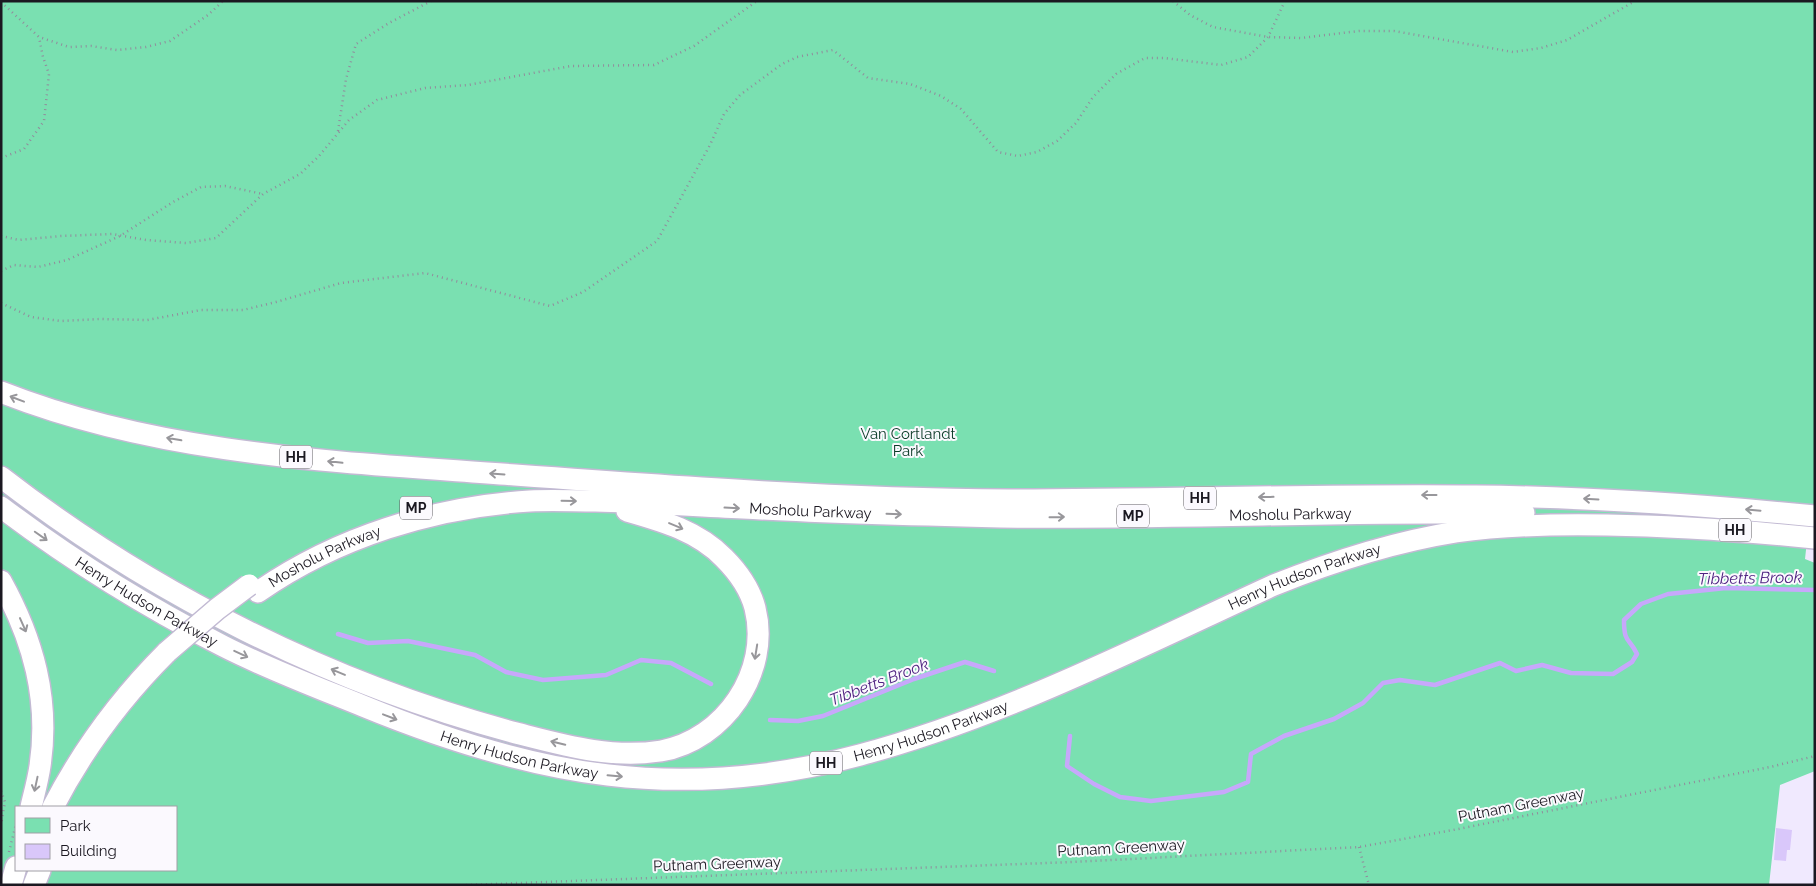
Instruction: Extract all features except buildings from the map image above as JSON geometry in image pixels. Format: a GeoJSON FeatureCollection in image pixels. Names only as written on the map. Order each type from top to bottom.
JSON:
{"type":"FeatureCollection","features":[{"type":"Feature","properties":{"kind":"highway","name":"HH"},"geometry":{"type":"LineString","coordinates":[[1,392],[89,422],[132,432],[235,449],[597,491],[778,493],[1049,500],[1422,495],[1531,497],[1664,503],[1808,515]]}},
{"type":"Feature","properties":{"kind":"highway"},"geometry":{"type":"LineString","coordinates":[[1,477],[41,507],[139,573],[252,634],[366,684],[477,722],[575,747],[632,754],[672,749],[686,744],[712,728],[723,718],[742,694],[754,666],[757,651],[758,622],[755,609],[746,586],[736,572],[723,557],[702,540],[667,522],[597,491]]}},
{"type":"Feature","properties":{"kind":"highway","name":"Mosholu Parkway"},"geometry":{"type":"LineString","coordinates":[[54,806],[73,769],[100,729],[131,690],[173,655],[215,625],[254,589],[333,549],[371,534],[418,519],[456,510],[506,503],[550,500],[597,491],[811,512],[1005,517],[1391,512],[1531,513],[1589,516],[1671,526]]}},
{"type":"Feature","properties":{"kind":"highway","name":"Henry Hudson Parkway"},"geometry":{"type":"LineString","coordinates":[[1,508],[105,580],[175,620],[255,661],[307,684],[388,716],[470,745],[534,762],[606,775],[685,780],[736,777],[783,771],[859,756],[893,746],[1052,687],[1274,584],[1336,561],[1374,550],[1448,534],[1495,528],[1573,525],[1671,526],[1807,537]]}},
{"type":"Feature","properties":{"kind":"highway"},"geometry":{"type":"LineString","coordinates":[[1,581],[27,634],[36,663],[41,692],[42,742],[40,766],[31,806]]}},
{"type":"Feature","properties":{"kind":"highway","name":"Mosholu Parkway"},"geometry":{"type":"LineString","coordinates":[[69,806],[89,769],[115,731],[151,687],[173,655]]}},
{"type":"Feature","properties":{"kind":"highway"},"geometry":{"type":"LineString","coordinates":[[11,885],[12,860]]}},
{"type":"Feature","properties":{"kind":"highway"},"geometry":{"type":"LineString","coordinates":[[20,885],[27,871]]}},
{"type":"Feature","properties":{"kind":"highway"},"geometry":{"type":"LineString","coordinates":[[34,885],[40,871]]}},
{"type":"Feature","properties":{"kind":"path"},"geometry":{"type":"LineString","coordinates":[[1,2],[39,37],[69,46],[91,46],[116,50],[146,47],[170,41],[208,15],[223,1]]}},
{"type":"Feature","properties":{"kind":"path"},"geometry":{"type":"LineString","coordinates":[[338,132],[346,78],[356,44],[389,23],[431,1]]}},
{"type":"Feature","properties":{"kind":"path"},"geometry":{"type":"LineString","coordinates":[[1,236],[20,240],[69,235],[112,234],[146,240],[186,243],[216,238],[263,194],[300,174],[319,156],[348,120],[377,100],[425,88],[468,85],[571,66],[654,65],[694,46],[756,1]]}},
{"type":"Feature","properties":{"kind":"path"},"geometry":{"type":"LineString","coordinates":[[1173,1],[1190,15],[1213,27],[1268,37],[1301,38],[1359,31],[1394,30],[1513,52],[1541,48],[1567,40],[1636,1]]}},
{"type":"Feature","properties":{"kind":"path"},"geometry":{"type":"LineString","coordinates":[[1,303],[31,316],[61,321],[100,319],[147,320],[201,310],[243,310],[341,283],[425,273],[550,306],[583,292],[657,240],[710,145],[724,114],[740,95],[782,64],[796,57],[832,50],[868,78],[910,84],[941,96],[961,109],[998,152],[1018,156],[1038,152],[1057,141],[1076,123],[1093,98],[1116,74],[1145,58],[1164,58],[1221,65],[1248,57],[1268,37],[1285,1]]}},
{"type":"Feature","properties":{"kind":"path"},"geometry":{"type":"LineString","coordinates":[[1,158],[24,149],[44,122],[49,74],[42,57],[39,37]]}},
{"type":"Feature","properties":{"kind":"path"},"geometry":{"type":"LineString","coordinates":[[1,271],[14,265],[38,267],[68,260],[120,236],[173,202],[201,187],[225,186],[263,194]]}},
{"type":"Feature","properties":{"kind":"path","name":"Putnam Greenway"},"geometry":{"type":"LineString","coordinates":[[466,885],[1073,862],[1359,846],[1452,830],[1770,767],[1815,756]]}},
{"type":"Feature","properties":{"kind":"path"},"geometry":{"type":"LineString","coordinates":[[1,791],[5,802],[1,825]]}},
{"type":"Feature","properties":{"kind":"path"},"geometry":{"type":"LineString","coordinates":[[12,860],[15,833]]}},
{"type":"Feature","properties":{"kind":"path"},"geometry":{"type":"LineString","coordinates":[[1359,846],[1369,885]]}},
{"type":"Feature","properties":{"kind":"green space","name":"Van Cortlandt Park"},"geometry":{"type":"Polygon","coordinates":[[[1,1],[1815,1],[1815,504],[1811,504],[1805,559],[1815,563],[1815,771],[1780,785],[1769,885],[1,885],[1,1]]]}},
{"type":"Feature","properties":{"kind":"waterway","name":"Tibbetts Brook"},"geometry":{"type":"LineString","coordinates":[[1070,736],[1067,766],[1094,784],[1120,797],[1151,801],[1224,792],[1248,782],[1251,754],[1284,736],[1334,719],[1363,703],[1383,683],[1400,680],[1435,685],[1500,663],[1516,671],[1542,665],[1571,673],[1613,674],[1632,662],[1637,654],[1626,637],[1624,620],[1641,604],[1668,594],[1726,588],[1815,590]]}},
{"type":"Feature","properties":{"kind":"waterway","name":"Tibbetts Brook"},"geometry":{"type":"LineString","coordinates":[[338,634],[368,643],[408,641],[475,655],[506,672],[543,680],[606,675],[641,660],[671,663],[711,684]]}},
{"type":"Feature","properties":{"kind":"waterway","name":"Tibbetts Brook"},"geometry":{"type":"LineString","coordinates":[[770,720],[798,721],[823,716],[914,679],[965,662],[994,671]]}}]}
